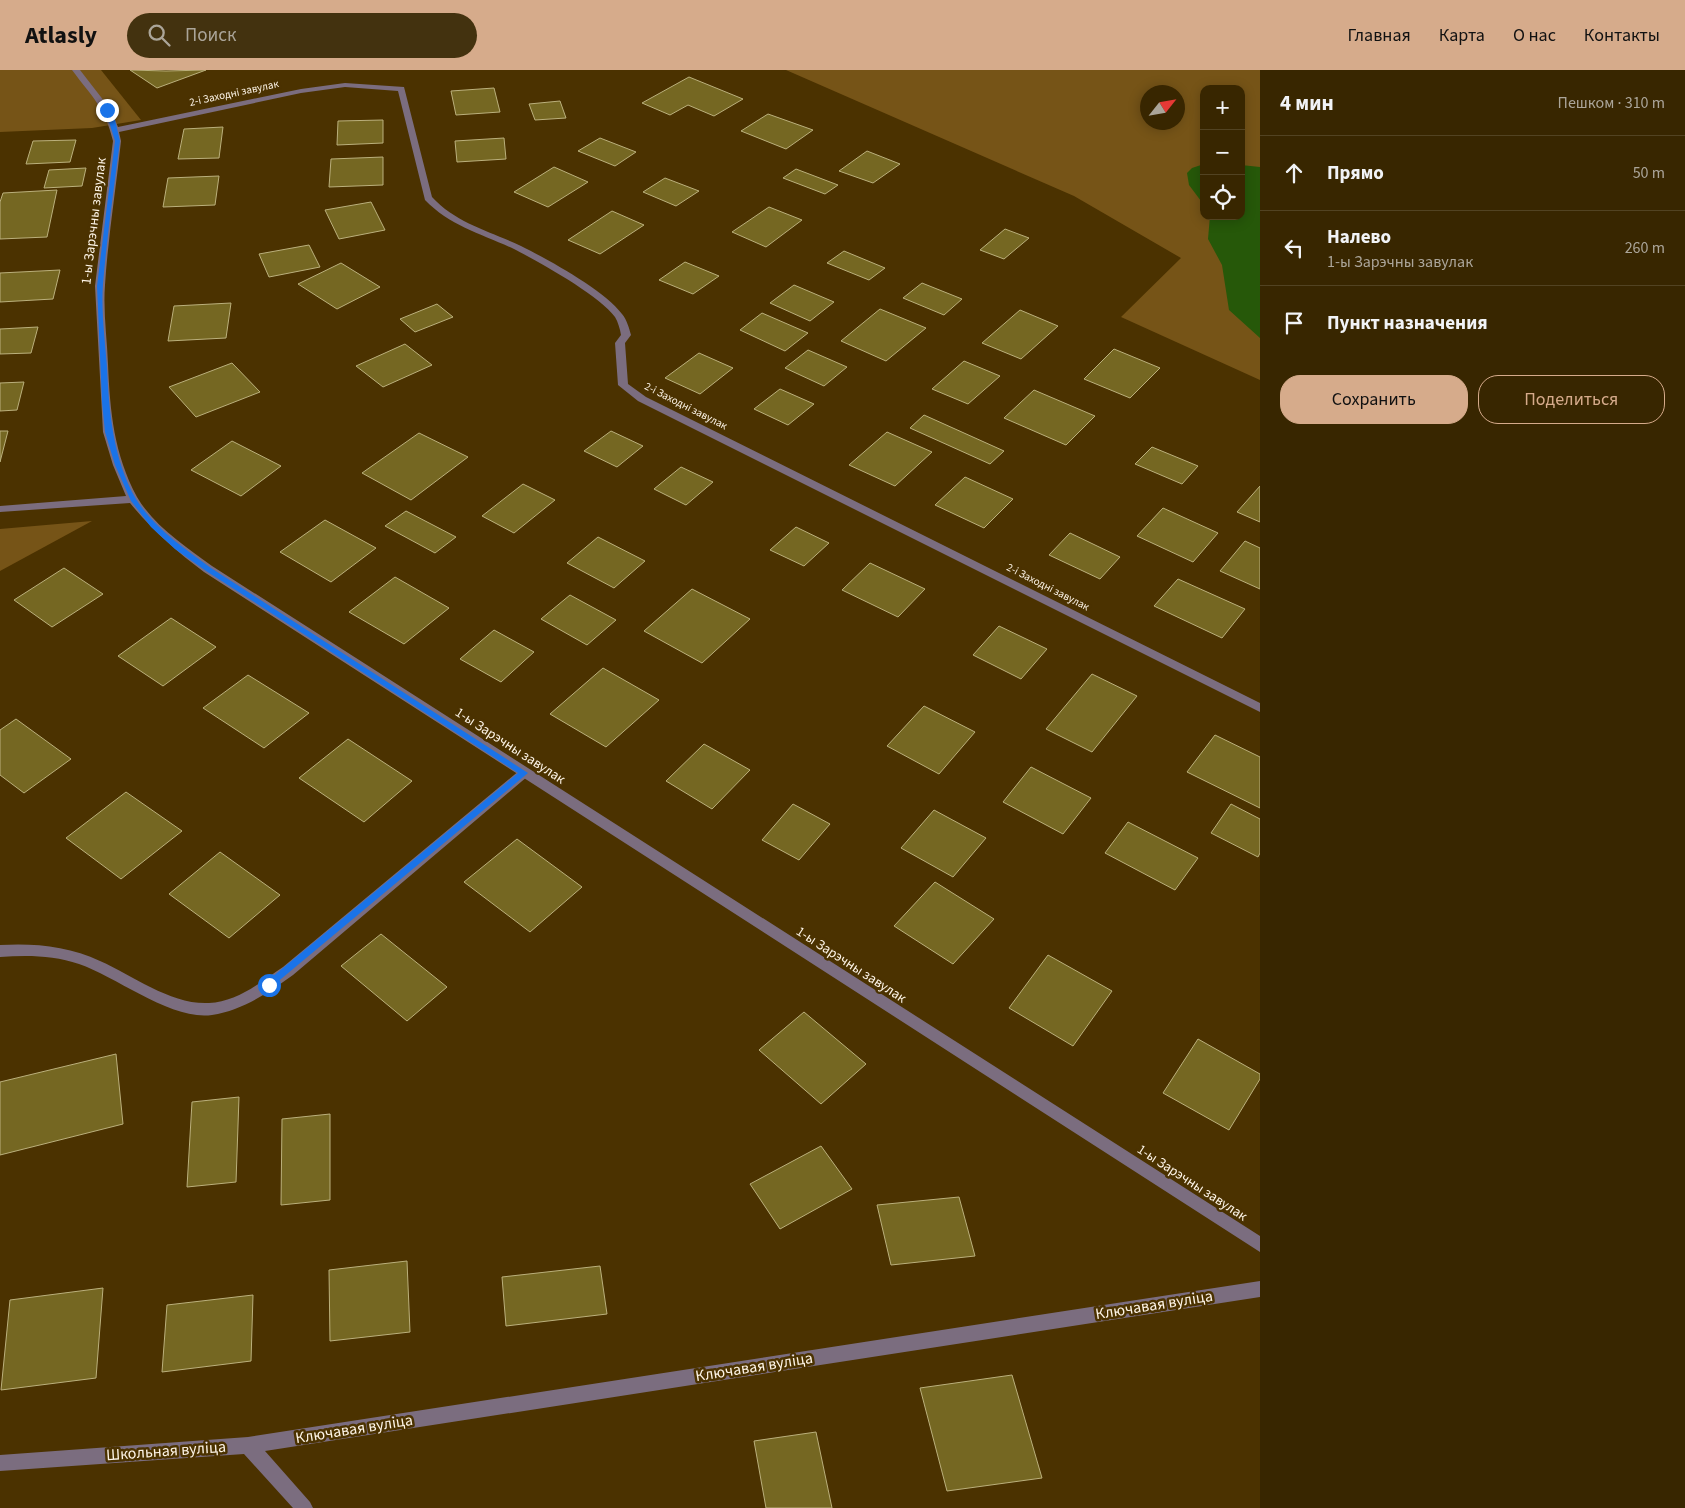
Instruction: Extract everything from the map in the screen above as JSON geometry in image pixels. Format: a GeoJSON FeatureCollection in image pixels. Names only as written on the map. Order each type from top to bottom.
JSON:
{"type":"FeatureCollection","features":[{"type":"Feature","properties":{"kind":"street","name":"1-ы Зарэчны завулак"},"geometry":{"type":"LineString","coordinates":[[76,70],[107,110],[116,130],[116,154],[100,286],[104,392],[108,432],[118,465],[133,499],[154,525],[178,547],[201,564],[1260,1245]]}},
{"type":"Feature","properties":{"kind":"street","name":"2-і Заходні завулак"},"geometry":{"type":"LineString","coordinates":[[116,130],[301,91],[345,84],[401,89],[428,198],[438,210],[452,220],[517,248],[558,272],[613,309],[623,323],[626,335],[620,344],[620,370],[623,385],[660,408],[1260,708]]}},
{"type":"Feature","properties":{"kind":"street"},"geometry":{"type":"LineString","coordinates":[[0,509],[133,499]]}},
{"type":"Feature","properties":{"kind":"street"},"geometry":{"type":"LineString","coordinates":[[0,951],[42,950],[68,955],[93,964],[172,1004],[189,1009],[208,1010],[229,1006],[250,997],[288,971],[524,773]]}},
{"type":"Feature","properties":{"kind":"street","name":"Ключавая вуліца"},"geometry":{"type":"LineString","coordinates":[[248,1445],[1260,1289]]}},
{"type":"Feature","properties":{"kind":"street"},"geometry":{"type":"LineString","coordinates":[[248,1445],[304,1508]]}},
{"type":"Feature","properties":{"kind":"street","name":"Школьная вуліца"},"geometry":{"type":"LineString","coordinates":[[0,1463],[248,1445]]}},
{"type":"Feature","properties":{"kind":"shaded area"},"geometry":{"type":"Polygon","coordinates":[[[0,70],[101,70],[141,120],[92,128],[0,132],[0,70]]]}},
{"type":"Feature","properties":{"kind":"shaded area"},"geometry":{"type":"Polygon","coordinates":[[[786,70],[1260,70],[1260,380],[1121,317],[1181,258],[1074,196],[786,70]]]}},
{"type":"Feature","properties":{"kind":"shaded area"},"geometry":{"type":"Polygon","coordinates":[[[1200,165],[1200,200],[1189,185],[1187,173],[1192,168],[1200,165]]]}},
{"type":"Feature","properties":{"kind":"shaded area"},"geometry":{"type":"Polygon","coordinates":[[[1245,165],[1260,167],[1260,338],[1229,310],[1222,265],[1208,239],[1210,220],[1245,220],[1245,165]]]}},
{"type":"Feature","properties":{"kind":"shaded area"},"geometry":{"type":"Polygon","coordinates":[[[92,521],[0,571],[0,529],[92,521]]]}},
{"type":"Feature","properties":{"kind":"building"},"geometry":{"type":"Polygon","coordinates":[[[130,70],[166,71],[206,70],[157,88],[130,70]]]}},
{"type":"Feature","properties":{"kind":"building"},"geometry":{"type":"Polygon","coordinates":[[[689,77],[743,99],[714,116],[688,105],[670,115],[642,103],[689,77]]]}},
{"type":"Feature","properties":{"kind":"building"},"geometry":{"type":"Polygon","coordinates":[[[494,88],[500,112],[456,115],[451,91],[494,88]]]}},
{"type":"Feature","properties":{"kind":"building"},"geometry":{"type":"Polygon","coordinates":[[[560,101],[566,118],[535,120],[529,104],[560,101]]]}},
{"type":"Feature","properties":{"kind":"building"},"geometry":{"type":"Polygon","coordinates":[[[768,114],[813,130],[786,149],[741,131],[768,114]]]}},
{"type":"Feature","properties":{"kind":"building"},"geometry":{"type":"Polygon","coordinates":[[[383,120],[383,143],[337,145],[338,121],[383,120]]]}},
{"type":"Feature","properties":{"kind":"building"},"geometry":{"type":"Polygon","coordinates":[[[223,127],[219,158],[178,159],[184,129],[223,127]]]}},
{"type":"Feature","properties":{"kind":"building"},"geometry":{"type":"Polygon","coordinates":[[[504,138],[506,159],[457,162],[455,141],[504,138]]]}},
{"type":"Feature","properties":{"kind":"building"},"geometry":{"type":"Polygon","coordinates":[[[600,138],[636,152],[615,166],[578,151],[600,138]]]}},
{"type":"Feature","properties":{"kind":"building"},"geometry":{"type":"Polygon","coordinates":[[[76,140],[70,162],[26,164],[33,141],[76,140]]]}},
{"type":"Feature","properties":{"kind":"building"},"geometry":{"type":"Polygon","coordinates":[[[867,151],[900,164],[873,183],[839,171],[867,151]]]}},
{"type":"Feature","properties":{"kind":"building"},"geometry":{"type":"Polygon","coordinates":[[[383,157],[383,185],[329,187],[331,159],[383,157]]]}},
{"type":"Feature","properties":{"kind":"building"},"geometry":{"type":"Polygon","coordinates":[[[554,167],[588,182],[548,207],[514,192],[554,167]]]}},
{"type":"Feature","properties":{"kind":"building"},"geometry":{"type":"Polygon","coordinates":[[[86,168],[82,186],[44,188],[49,170],[86,168]]]}},
{"type":"Feature","properties":{"kind":"building"},"geometry":{"type":"Polygon","coordinates":[[[796,169],[838,185],[825,194],[783,178],[796,169]]]}},
{"type":"Feature","properties":{"kind":"building"},"geometry":{"type":"Polygon","coordinates":[[[219,176],[215,205],[163,207],[168,178],[219,176]]]}},
{"type":"Feature","properties":{"kind":"building"},"geometry":{"type":"Polygon","coordinates":[[[665,178],[699,191],[676,206],[643,192],[665,178]]]}},
{"type":"Feature","properties":{"kind":"building"},"geometry":{"type":"Polygon","coordinates":[[[57,190],[47,237],[0,239],[0,202],[3,193],[57,190]]]}},
{"type":"Feature","properties":{"kind":"building"},"geometry":{"type":"Polygon","coordinates":[[[371,202],[385,230],[339,239],[325,210],[371,202]]]}},
{"type":"Feature","properties":{"kind":"building"},"geometry":{"type":"Polygon","coordinates":[[[769,207],[802,220],[766,247],[732,232],[769,207]]]}},
{"type":"Feature","properties":{"kind":"building"},"geometry":{"type":"Polygon","coordinates":[[[612,211],[644,225],[600,254],[568,240],[612,211]]]}},
{"type":"Feature","properties":{"kind":"building"},"geometry":{"type":"Polygon","coordinates":[[[1005,229],[1029,238],[1004,259],[980,250],[1005,229]]]}},
{"type":"Feature","properties":{"kind":"building"},"geometry":{"type":"Polygon","coordinates":[[[309,245],[320,267],[269,277],[259,254],[309,245]]]}},
{"type":"Feature","properties":{"kind":"building"},"geometry":{"type":"Polygon","coordinates":[[[844,251],[885,268],[869,280],[827,263],[844,251]]]}},
{"type":"Feature","properties":{"kind":"building"},"geometry":{"type":"Polygon","coordinates":[[[685,262],[719,276],[693,294],[659,280],[685,262]]]}},
{"type":"Feature","properties":{"kind":"building"},"geometry":{"type":"Polygon","coordinates":[[[341,263],[380,287],[337,309],[298,284],[341,263]]]}},
{"type":"Feature","properties":{"kind":"building"},"geometry":{"type":"Polygon","coordinates":[[[60,270],[53,299],[0,302],[0,273],[60,270]]]}},
{"type":"Feature","properties":{"kind":"building"},"geometry":{"type":"Polygon","coordinates":[[[922,283],[962,299],[944,315],[903,298],[922,283]]]}},
{"type":"Feature","properties":{"kind":"building"},"geometry":{"type":"Polygon","coordinates":[[[794,285],[834,302],[810,321],[770,303],[794,285]]]}},
{"type":"Feature","properties":{"kind":"building"},"geometry":{"type":"Polygon","coordinates":[[[231,303],[226,338],[168,341],[174,306],[231,303]]]}},
{"type":"Feature","properties":{"kind":"building"},"geometry":{"type":"Polygon","coordinates":[[[437,304],[453,317],[415,332],[400,319],[437,304]]]}},
{"type":"Feature","properties":{"kind":"building"},"geometry":{"type":"Polygon","coordinates":[[[880,309],[926,328],[886,361],[841,341],[880,309]]]}},
{"type":"Feature","properties":{"kind":"building"},"geometry":{"type":"Polygon","coordinates":[[[1020,310],[1058,326],[1021,359],[982,343],[1020,310]]]}},
{"type":"Feature","properties":{"kind":"building"},"geometry":{"type":"Polygon","coordinates":[[[762,313],[808,333],[785,351],[740,330],[762,313]]]}},
{"type":"Feature","properties":{"kind":"building"},"geometry":{"type":"Polygon","coordinates":[[[38,327],[31,353],[0,354],[0,329],[38,327]]]}},
{"type":"Feature","properties":{"kind":"building"},"geometry":{"type":"Polygon","coordinates":[[[405,344],[432,365],[383,387],[356,366],[405,344]]]}},
{"type":"Feature","properties":{"kind":"building"},"geometry":{"type":"Polygon","coordinates":[[[1114,349],[1160,368],[1130,398],[1084,379],[1114,349]]]}},
{"type":"Feature","properties":{"kind":"building"},"geometry":{"type":"Polygon","coordinates":[[[808,350],[847,367],[824,386],[785,368],[808,350]]]}},
{"type":"Feature","properties":{"kind":"building"},"geometry":{"type":"Polygon","coordinates":[[[699,353],[733,368],[700,394],[665,378],[699,353]]]}},
{"type":"Feature","properties":{"kind":"building"},"geometry":{"type":"Polygon","coordinates":[[[964,361],[1000,376],[968,404],[932,389],[964,361]]]}},
{"type":"Feature","properties":{"kind":"building"},"geometry":{"type":"Polygon","coordinates":[[[232,363],[260,392],[196,417],[169,387],[232,363]]]}},
{"type":"Feature","properties":{"kind":"building"},"geometry":{"type":"Polygon","coordinates":[[[24,382],[17,410],[0,411],[0,383],[24,382]]]}},
{"type":"Feature","properties":{"kind":"building"},"geometry":{"type":"Polygon","coordinates":[[[780,389],[814,404],[788,425],[754,409],[780,389]]]}},
{"type":"Feature","properties":{"kind":"building"},"geometry":{"type":"Polygon","coordinates":[[[1034,390],[1095,416],[1066,445],[1004,418],[1034,390]]]}},
{"type":"Feature","properties":{"kind":"building"},"geometry":{"type":"Polygon","coordinates":[[[924,415],[1004,451],[990,464],[910,428],[924,415]]]}},
{"type":"Feature","properties":{"kind":"building"},"geometry":{"type":"Polygon","coordinates":[[[0,431],[8,431],[0,462],[0,431]]]}},
{"type":"Feature","properties":{"kind":"building"},"geometry":{"type":"Polygon","coordinates":[[[611,431],[643,446],[617,467],[584,451],[611,431]]]}},
{"type":"Feature","properties":{"kind":"building"},"geometry":{"type":"Polygon","coordinates":[[[887,432],[932,452],[895,486],[849,465],[887,432]]]}},
{"type":"Feature","properties":{"kind":"building"},"geometry":{"type":"Polygon","coordinates":[[[419,433],[468,457],[411,500],[362,473],[419,433]]]}},
{"type":"Feature","properties":{"kind":"building"},"geometry":{"type":"Polygon","coordinates":[[[232,441],[281,466],[241,496],[191,470],[232,441]]]}},
{"type":"Feature","properties":{"kind":"building"},"geometry":{"type":"Polygon","coordinates":[[[1152,447],[1198,466],[1182,484],[1135,464],[1152,447]]]}},
{"type":"Feature","properties":{"kind":"building"},"geometry":{"type":"Polygon","coordinates":[[[681,467],[713,482],[686,505],[654,489],[681,467]]]}},
{"type":"Feature","properties":{"kind":"building"},"geometry":{"type":"Polygon","coordinates":[[[965,477],[1013,499],[984,528],[935,505],[965,477]]]}},
{"type":"Feature","properties":{"kind":"building"},"geometry":{"type":"Polygon","coordinates":[[[523,484],[555,500],[514,533],[482,516],[523,484]]]}},
{"type":"Feature","properties":{"kind":"building"},"geometry":{"type":"Polygon","coordinates":[[[1260,486],[1260,522],[1237,512],[1260,486]]]}},
{"type":"Feature","properties":{"kind":"building"},"geometry":{"type":"Polygon","coordinates":[[[1163,508],[1218,533],[1193,562],[1137,536],[1163,508]]]}},
{"type":"Feature","properties":{"kind":"building"},"geometry":{"type":"Polygon","coordinates":[[[406,511],[456,537],[435,553],[385,526],[406,511]]]}},
{"type":"Feature","properties":{"kind":"building"},"geometry":{"type":"Polygon","coordinates":[[[325,520],[376,548],[331,582],[280,552],[325,520]]]}},
{"type":"Feature","properties":{"kind":"building"},"geometry":{"type":"Polygon","coordinates":[[[796,527],[829,543],[804,566],[770,550],[796,527]]]}},
{"type":"Feature","properties":{"kind":"building"},"geometry":{"type":"Polygon","coordinates":[[[1070,533],[1120,557],[1100,579],[1049,555],[1070,533]]]}},
{"type":"Feature","properties":{"kind":"building"},"geometry":{"type":"Polygon","coordinates":[[[598,537],[645,561],[614,588],[567,563],[598,537]]]}},
{"type":"Feature","properties":{"kind":"building"},"geometry":{"type":"Polygon","coordinates":[[[1245,541],[1260,548],[1260,589],[1220,571],[1245,541]]]}},
{"type":"Feature","properties":{"kind":"building"},"geometry":{"type":"Polygon","coordinates":[[[870,563],[925,589],[898,617],[842,590],[870,563]]]}},
{"type":"Feature","properties":{"kind":"building"},"geometry":{"type":"Polygon","coordinates":[[[64,568],[103,594],[52,627],[14,600],[64,568]]]}},
{"type":"Feature","properties":{"kind":"building"},"geometry":{"type":"Polygon","coordinates":[[[395,577],[449,608],[404,644],[349,612],[395,577]]]}},
{"type":"Feature","properties":{"kind":"building"},"geometry":{"type":"Polygon","coordinates":[[[1178,579],[1245,609],[1222,638],[1154,606],[1178,579]]]}},
{"type":"Feature","properties":{"kind":"building"},"geometry":{"type":"Polygon","coordinates":[[[692,589],[750,619],[702,663],[644,631],[692,589]]]}},
{"type":"Feature","properties":{"kind":"building"},"geometry":{"type":"Polygon","coordinates":[[[570,595],[616,620],[587,645],[541,619],[570,595]]]}},
{"type":"Feature","properties":{"kind":"building"},"geometry":{"type":"Polygon","coordinates":[[[171,618],[216,647],[163,686],[118,656],[171,618]]]}},
{"type":"Feature","properties":{"kind":"building"},"geometry":{"type":"Polygon","coordinates":[[[999,626],[1047,649],[1021,679],[973,655],[999,626]]]}},
{"type":"Feature","properties":{"kind":"building"},"geometry":{"type":"Polygon","coordinates":[[[494,630],[534,652],[501,682],[460,659],[494,630]]]}},
{"type":"Feature","properties":{"kind":"building"},"geometry":{"type":"Polygon","coordinates":[[[603,668],[659,700],[606,747],[550,714],[603,668]]]}},
{"type":"Feature","properties":{"kind":"building"},"geometry":{"type":"Polygon","coordinates":[[[1092,674],[1137,696],[1092,752],[1046,729],[1092,674]]]}},
{"type":"Feature","properties":{"kind":"building"},"geometry":{"type":"Polygon","coordinates":[[[248,675],[309,713],[264,748],[203,708],[248,675]]]}},
{"type":"Feature","properties":{"kind":"building"},"geometry":{"type":"Polygon","coordinates":[[[924,706],[975,732],[939,774],[887,746],[924,706]]]}},
{"type":"Feature","properties":{"kind":"building"},"geometry":{"type":"Polygon","coordinates":[[[16,719],[71,759],[24,793],[0,775],[0,730],[16,719]]]}},
{"type":"Feature","properties":{"kind":"building"},"geometry":{"type":"Polygon","coordinates":[[[1215,735],[1260,757],[1260,808],[1187,772],[1215,735]]]}},
{"type":"Feature","properties":{"kind":"building"},"geometry":{"type":"Polygon","coordinates":[[[348,739],[412,781],[364,822],[299,778],[348,739]]]}},
{"type":"Feature","properties":{"kind":"building"},"geometry":{"type":"Polygon","coordinates":[[[704,744],[750,770],[712,809],[666,781],[704,744]]]}},
{"type":"Feature","properties":{"kind":"building"},"geometry":{"type":"Polygon","coordinates":[[[1031,767],[1091,798],[1063,834],[1003,802],[1031,767]]]}},
{"type":"Feature","properties":{"kind":"building"},"geometry":{"type":"Polygon","coordinates":[[[126,792],[182,831],[121,879],[66,838],[126,792]]]}},
{"type":"Feature","properties":{"kind":"building"},"geometry":{"type":"Polygon","coordinates":[[[793,804],[830,824],[799,860],[762,840],[793,804]]]}},
{"type":"Feature","properties":{"kind":"building"},"geometry":{"type":"Polygon","coordinates":[[[1231,804],[1260,819],[1260,853],[1258,857],[1211,833],[1231,804]]]}},
{"type":"Feature","properties":{"kind":"building"},"geometry":{"type":"Polygon","coordinates":[[[934,810],[986,838],[953,877],[901,848],[934,810]]]}},
{"type":"Feature","properties":{"kind":"building"},"geometry":{"type":"Polygon","coordinates":[[[1128,822],[1198,858],[1175,890],[1105,853],[1128,822]]]}},
{"type":"Feature","properties":{"kind":"building"},"geometry":{"type":"Polygon","coordinates":[[[517,839],[582,887],[530,932],[464,882],[517,839]]]}},
{"type":"Feature","properties":{"kind":"building"},"geometry":{"type":"Polygon","coordinates":[[[220,852],[280,895],[229,938],[169,894],[220,852]]]}},
{"type":"Feature","properties":{"kind":"building"},"geometry":{"type":"Polygon","coordinates":[[[935,882],[994,919],[953,964],[894,926],[935,882]]]}},
{"type":"Feature","properties":{"kind":"building"},"geometry":{"type":"Polygon","coordinates":[[[381,934],[447,987],[407,1021],[341,966],[381,934]]]}},
{"type":"Feature","properties":{"kind":"building"},"geometry":{"type":"Polygon","coordinates":[[[1048,955],[1112,991],[1073,1046],[1009,1008],[1048,955]]]}},
{"type":"Feature","properties":{"kind":"building"},"geometry":{"type":"Polygon","coordinates":[[[804,1012],[866,1064],[821,1104],[759,1050],[804,1012]]]}},
{"type":"Feature","properties":{"kind":"building"},"geometry":{"type":"Polygon","coordinates":[[[1198,1039],[1260,1074],[1260,1079],[1229,1130],[1163,1093],[1198,1039]]]}},
{"type":"Feature","properties":{"kind":"building"},"geometry":{"type":"Polygon","coordinates":[[[116,1054],[123,1124],[0,1155],[0,1082],[116,1054]]]}},
{"type":"Feature","properties":{"kind":"building"},"geometry":{"type":"Polygon","coordinates":[[[239,1097],[236,1182],[187,1187],[192,1102],[239,1097]]]}},
{"type":"Feature","properties":{"kind":"building"},"geometry":{"type":"Polygon","coordinates":[[[330,1114],[330,1200],[281,1205],[282,1119],[330,1114]]]}},
{"type":"Feature","properties":{"kind":"building"},"geometry":{"type":"Polygon","coordinates":[[[821,1146],[852,1189],[780,1229],[750,1184],[821,1146]]]}},
{"type":"Feature","properties":{"kind":"building"},"geometry":{"type":"Polygon","coordinates":[[[959,1197],[975,1256],[891,1265],[877,1205],[959,1197]]]}},
{"type":"Feature","properties":{"kind":"building"},"geometry":{"type":"Polygon","coordinates":[[[407,1261],[410,1332],[330,1341],[329,1270],[407,1261]]]}},
{"type":"Feature","properties":{"kind":"building"},"geometry":{"type":"Polygon","coordinates":[[[600,1266],[607,1314],[506,1326],[502,1277],[600,1266]]]}},
{"type":"Feature","properties":{"kind":"building"},"geometry":{"type":"Polygon","coordinates":[[[103,1288],[96,1378],[1,1390],[10,1300],[103,1288]]]}},
{"type":"Feature","properties":{"kind":"building"},"geometry":{"type":"Polygon","coordinates":[[[253,1295],[251,1361],[162,1372],[167,1305],[253,1295]]]}},
{"type":"Feature","properties":{"kind":"building"},"geometry":{"type":"Polygon","coordinates":[[[1012,1375],[1042,1478],[947,1491],[920,1388],[1012,1375]]]}},
{"type":"Feature","properties":{"kind":"building"},"geometry":{"type":"Polygon","coordinates":[[[816,1432],[832,1508],[766,1508],[754,1441],[816,1432]]]}},
{"type":"Feature","properties":{"kind":"route"},"geometry":{"type":"LineString","coordinates":[[107,110],[116,130],[117,141],[100,286],[105,402],[108,432],[118,465],[133,499],[154,525],[178,547],[208,569],[524,773],[269,985]]}}]}
